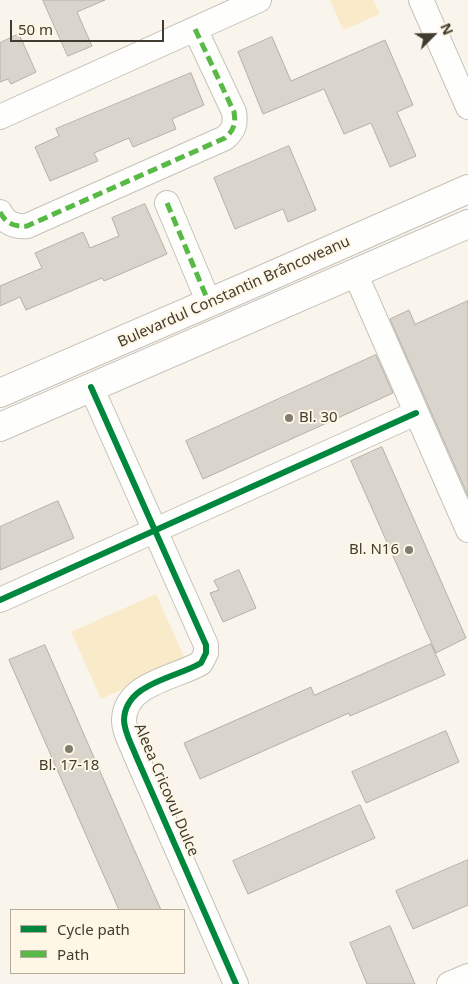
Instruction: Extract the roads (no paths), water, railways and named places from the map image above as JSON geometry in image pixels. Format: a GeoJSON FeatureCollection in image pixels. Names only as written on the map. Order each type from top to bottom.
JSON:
{"type":"FeatureCollection","features":[{"type":"Feature","properties":{"kind":"main road","name":"Bulevardul Constantin Brâncoveanu"},"geometry":{"type":"LineString","coordinates":[[0,393],[468,189]]}},
{"type":"Feature","properties":{"kind":"main road","name":"Bulevardul Constantin Brâncoveanu"},"geometry":{"type":"LineString","coordinates":[[0,427],[468,224]]}},
{"type":"Feature","properties":{"kind":"street"},"geometry":{"type":"LineString","coordinates":[[0,117],[259,0]]}},
{"type":"Feature","properties":{"kind":"street"},"geometry":{"type":"LineString","coordinates":[[421,0],[468,107]]}},
{"type":"Feature","properties":{"kind":"street"},"geometry":{"type":"LineString","coordinates":[[0,212],[3,218],[15,227],[27,226],[225,138],[233,131],[235,122],[234,112],[195,29]]}},
{"type":"Feature","properties":{"kind":"street"},"geometry":{"type":"LineString","coordinates":[[167,202],[210,303]]}},
{"type":"Feature","properties":{"kind":"street"},"geometry":{"type":"LineString","coordinates":[[355,274],[468,530]]}},
{"type":"Feature","properties":{"kind":"street","name":"Aleea Cricovul Dulce"},"geometry":{"type":"LineString","coordinates":[[91,387],[206,645],[206,653],[201,663],[136,693],[126,708],[124,721],[126,732],[136,756],[236,984]]}},
{"type":"Feature","properties":{"kind":"street"},"geometry":{"type":"LineString","coordinates":[[0,600],[416,413]]}},
{"type":"Feature","properties":{"kind":"street"},"geometry":{"type":"LineString","coordinates":[[449,984],[468,976]]}},
{"type":"Feature","properties":{"kind":"place","name":"Bl. 30"},"geometry":{"type":"Point","coordinates":[289,418]}},
{"type":"Feature","properties":{"kind":"place","name":"Bl. N16"},"geometry":{"type":"Point","coordinates":[409,550]}},
{"type":"Feature","properties":{"kind":"place","name":"Bl. 17-18"},"geometry":{"type":"Point","coordinates":[69,749]}}]}
